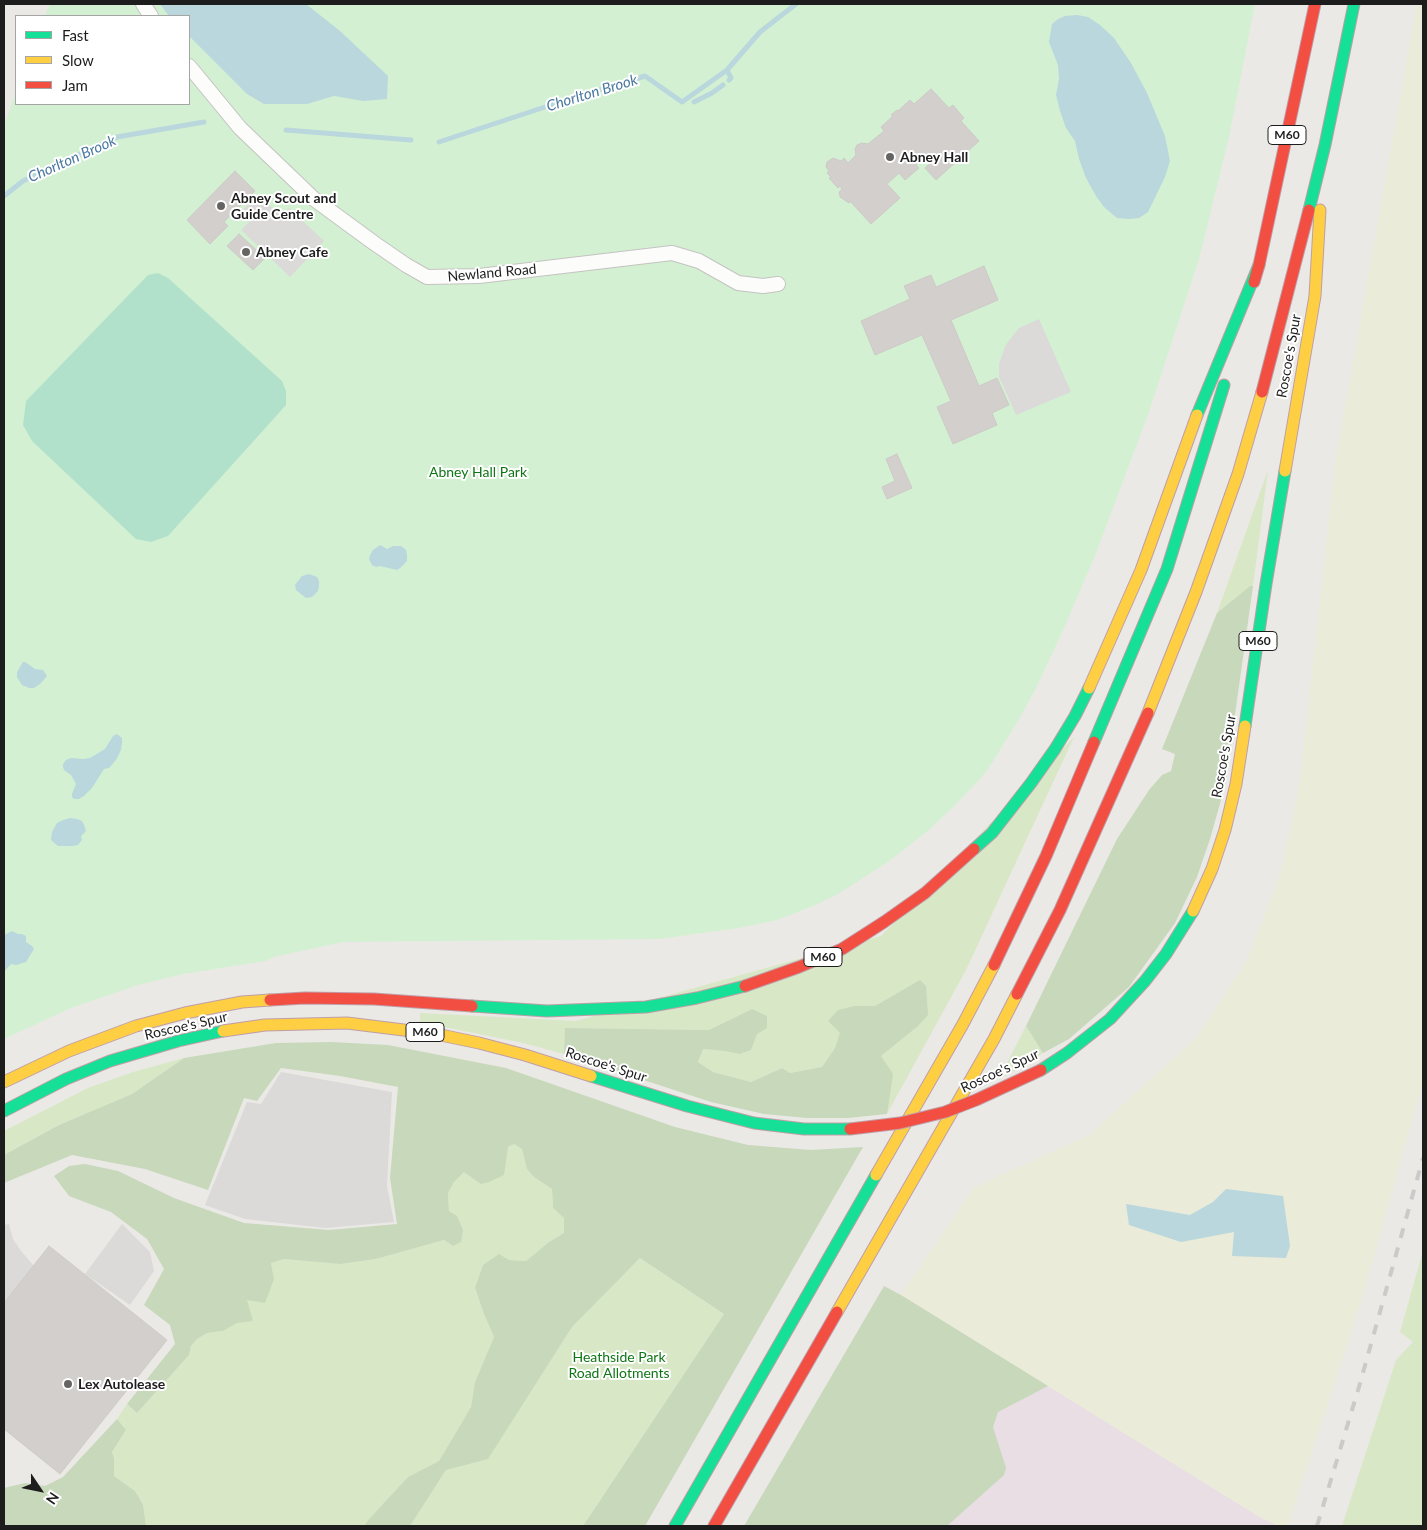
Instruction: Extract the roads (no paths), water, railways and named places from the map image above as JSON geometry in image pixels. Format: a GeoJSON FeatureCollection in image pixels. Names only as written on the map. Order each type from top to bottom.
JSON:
{"type":"FeatureCollection","features":[{"type":"Feature","properties":{"kind":"highway","name":"M60"},"geometry":{"type":"LineString","coordinates":[[675,1526],[963,1024],[1007,939],[1046,856],[1167,568],[1229,370],[1259,265],[1315,4]]}},
{"type":"Feature","properties":{"kind":"highway","name":"M60"},"geometry":{"type":"LineString","coordinates":[[714,1526],[994,1039],[1060,910],[1154,700],[1196,592],[1238,474],[1271,360],[1324,145],[1354,4]]}},
{"type":"Feature","properties":{"kind":"highway","name":"Roscoe's Spur"},"geometry":{"type":"LineString","coordinates":[[4,1111],[74,1075],[110,1061],[178,1040],[265,1025],[347,1023],[436,1034],[525,1055],[686,1106],[754,1123],[804,1129],[850,1129],[900,1122],[945,1112],[1041,1070],[1067,1053],[1110,1019],[1145,981],[1160,961],[1192,914],[1212,869],[1225,830],[1236,784],[1266,584],[1315,296],[1324,145]]}},
{"type":"Feature","properties":{"kind":"highway","name":"Roscoe's Spur"},"geometry":{"type":"LineString","coordinates":[[4,1082],[70,1051],[136,1026],[184,1013],[242,1002],[305,998],[374,999],[547,1011],[646,1007],[697,998],[753,984],[799,967],[842,949],[884,922],[925,893],[992,833],[1031,783],[1075,716],[1094,678],[1141,570],[1194,422],[1259,265]]}},
{"type":"Feature","properties":{"kind":"street"},"geometry":{"type":"LineString","coordinates":[[143,4],[150,15]]}},
{"type":"Feature","properties":{"kind":"street","name":"Newland Road"},"geometry":{"type":"LineString","coordinates":[[190,67],[246,135],[314,199],[406,265],[428,277],[479,276],[672,253],[699,261],[738,284],[763,286],[778,284]]}},
{"type":"Feature","properties":{"kind":"water"},"geometry":{"type":"Polygon","coordinates":[[[160,4],[306,4],[340,31],[388,76],[387,99],[363,101],[334,96],[307,104],[264,104],[247,94],[190,37],[190,15],[168,15],[160,4]]]}},
{"type":"Feature","properties":{"kind":"water"},"geometry":{"type":"Polygon","coordinates":[[[1077,15],[1088,17],[1114,38],[1131,63],[1147,93],[1165,136],[1170,161],[1165,177],[1148,212],[1139,218],[1117,218],[1104,207],[1086,178],[1075,141],[1066,128],[1060,111],[1056,95],[1059,79],[1058,65],[1049,42],[1052,24],[1065,16],[1077,15]]]}},
{"type":"Feature","properties":{"kind":"water"},"geometry":{"type":"Polygon","coordinates":[[[380,545],[387,549],[393,546],[401,546],[406,550],[407,561],[397,570],[372,565],[369,559],[370,555],[380,545]]]}},
{"type":"Feature","properties":{"kind":"water"},"geometry":{"type":"Polygon","coordinates":[[[309,574],[317,577],[319,586],[318,591],[312,597],[306,598],[296,590],[295,585],[302,576],[309,574]]]}},
{"type":"Feature","properties":{"kind":"water"},"geometry":{"type":"Polygon","coordinates":[[[23,662],[35,669],[43,670],[47,676],[34,688],[22,685],[17,677],[17,672],[23,662]]]}},
{"type":"Feature","properties":{"kind":"water"},"geometry":{"type":"Polygon","coordinates":[[[117,734],[122,738],[122,743],[116,760],[109,768],[104,769],[92,788],[84,796],[74,799],[72,794],[76,784],[71,775],[64,770],[63,764],[71,758],[90,758],[105,749],[113,736],[117,734]]]}},
{"type":"Feature","properties":{"kind":"water"},"geometry":{"type":"Polygon","coordinates":[[[70,818],[82,821],[86,831],[81,836],[82,840],[78,845],[58,846],[51,840],[52,832],[57,823],[70,818]]]}},
{"type":"Feature","properties":{"kind":"water"},"geometry":{"type":"Polygon","coordinates":[[[12,931],[26,936],[26,942],[34,949],[26,962],[16,965],[11,964],[4,972],[4,935],[12,931]]]}},
{"type":"Feature","properties":{"kind":"water"},"geometry":{"type":"Polygon","coordinates":[[[1226,1189],[1283,1196],[1290,1246],[1286,1258],[1232,1256],[1234,1232],[1181,1242],[1129,1225],[1126,1204],[1190,1215],[1213,1202],[1226,1189]]]}},
{"type":"Feature","properties":{"kind":"waterway","name":"Chorlton Brook"},"geometry":{"type":"LineString","coordinates":[[439,142],[645,76],[682,102],[727,70],[760,32],[796,4]]}},
{"type":"Feature","properties":{"kind":"waterway"},"geometry":{"type":"LineString","coordinates":[[727,70],[731,78],[729,80]]}},
{"type":"Feature","properties":{"kind":"waterway"},"geometry":{"type":"LineString","coordinates":[[694,102],[723,85]]}},
{"type":"Feature","properties":{"kind":"waterway","name":"Chorlton Brook"},"geometry":{"type":"LineString","coordinates":[[4,196],[23,181],[117,137],[204,122]]}},
{"type":"Feature","properties":{"kind":"waterway","name":"Chorlton Brook"},"geometry":{"type":"LineString","coordinates":[[286,130],[411,140]]}},
{"type":"Feature","properties":{"kind":"railway"},"geometry":{"type":"LineString","coordinates":[[1317,1526],[1359,1387],[1423,1158]]}},
{"type":"Feature","properties":{"kind":"place","name":"Abney Hall"},"geometry":{"type":"Point","coordinates":[890,157]}},
{"type":"Feature","properties":{"kind":"place","name":"Abney Scout and Guide Centre"},"geometry":{"type":"Point","coordinates":[221,206]}},
{"type":"Feature","properties":{"kind":"place","name":"Abney Cafe"},"geometry":{"type":"Point","coordinates":[246,252]}},
{"type":"Feature","properties":{"kind":"place","name":"Lex Autolease"},"geometry":{"type":"Point","coordinates":[68,1384]}},
{"type":"Feature","properties":{"kind":"park label","name":"Abney Hall Park"},"geometry":{"type":"Point","coordinates":[478,472]}},
{"type":"Feature","properties":{"kind":"park label","name":"Heathside Park Road Allotments"},"geometry":{"type":"Point","coordinates":[619,1365]}}]}
